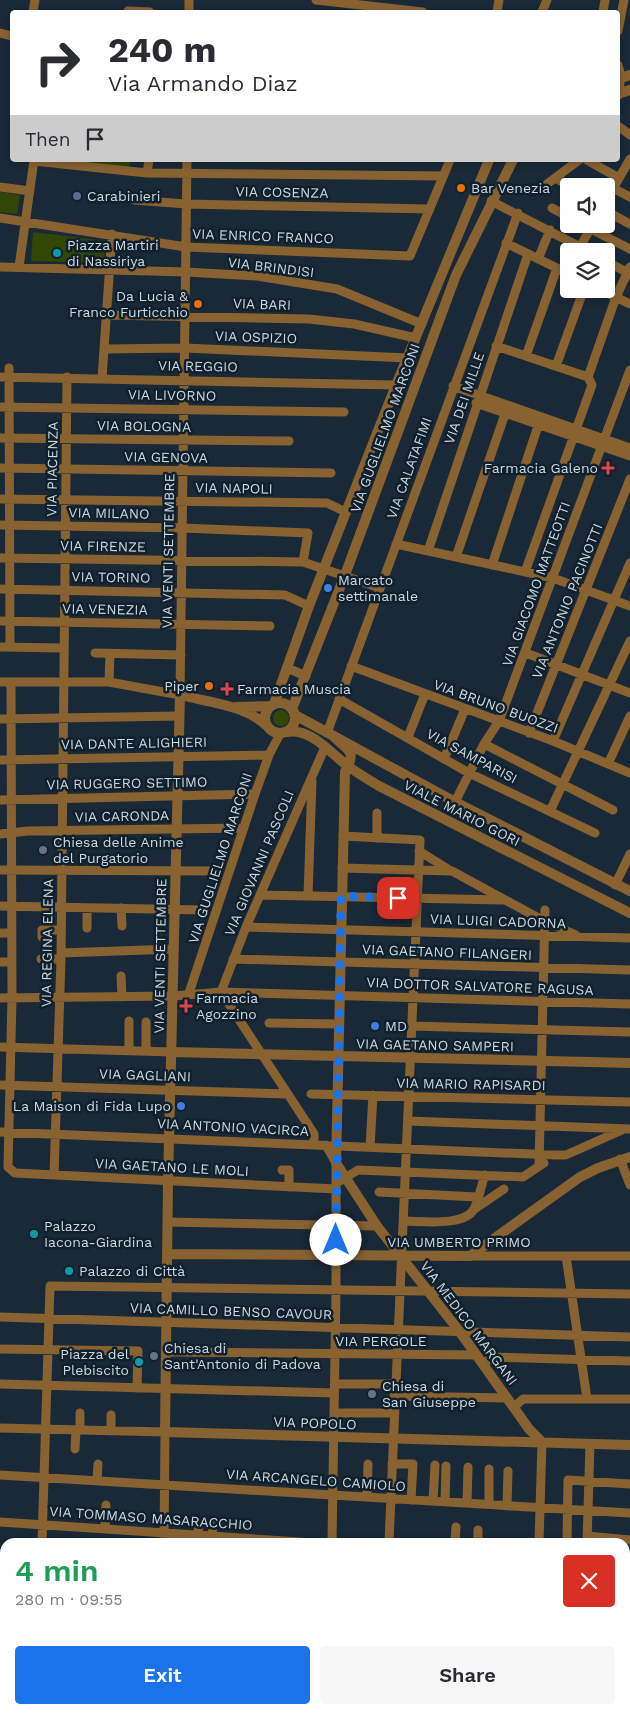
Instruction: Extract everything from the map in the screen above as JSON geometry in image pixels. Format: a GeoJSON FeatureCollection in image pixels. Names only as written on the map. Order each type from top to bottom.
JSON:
{"type":"FeatureCollection","features":[{"type":"Feature","properties":{"kind":"street"},"geometry":{"type":"LineString","coordinates":[[316,0],[407,10]]}},
{"type":"Feature","properties":{"kind":"street"},"geometry":{"type":"LineString","coordinates":[[620,24],[626,5]]}},
{"type":"Feature","properties":{"kind":"street"},"geometry":{"type":"LineString","coordinates":[[615,186],[630,161]]}},
{"type":"Feature","properties":{"kind":"street"},"geometry":{"type":"LineString","coordinates":[[19,268],[36,162]]}},
{"type":"Feature","properties":{"kind":"street"},"geometry":{"type":"LineString","coordinates":[[45,162],[147,173],[443,176]]}},
{"type":"Feature","properties":{"kind":"street"},"geometry":{"type":"LineString","coordinates":[[147,173],[149,162]]}},
{"type":"Feature","properties":{"kind":"street","name":"VIA VENTI SETTEMBRE"},"geometry":{"type":"LineString","coordinates":[[164,1538],[168,1181],[181,654],[187,162]]}},
{"type":"Feature","properties":{"kind":"street"},"geometry":{"type":"LineString","coordinates":[[430,209],[449,162]]}},
{"type":"Feature","properties":{"kind":"street","name":"VIA GUGLIELMO MARCONI"},"geometry":{"type":"LineString","coordinates":[[272,705],[396,384],[488,162]]}},
{"type":"Feature","properties":{"kind":"street","name":"VIA GUGLIELMO MARCONI"},"geometry":{"type":"LineString","coordinates":[[293,712],[456,275],[511,162]]}},
{"type":"Feature","properties":{"kind":"street"},"geometry":{"type":"LineString","coordinates":[[547,184],[577,162]]}},
{"type":"Feature","properties":{"kind":"street"},"geometry":{"type":"LineString","coordinates":[[591,162],[619,178]]}},
{"type":"Feature","properties":{"kind":"street"},"geometry":{"type":"LineString","coordinates":[[555,178],[560,181]]}},
{"type":"Feature","properties":{"kind":"street"},"geometry":{"type":"LineString","coordinates":[[0,187],[30,191]]}},
{"type":"Feature","properties":{"kind":"street"},"geometry":{"type":"LineString","coordinates":[[615,189],[630,197]]}},
{"type":"Feature","properties":{"kind":"street","name":"VIA COSENZA"},"geometry":{"type":"LineString","coordinates":[[134,200],[186,204],[430,209]]}},
{"type":"Feature","properties":{"kind":"street"},"geometry":{"type":"LineString","coordinates":[[491,201],[573,243]]}},
{"type":"Feature","properties":{"kind":"street"},"geometry":{"type":"LineString","coordinates":[[552,208],[560,212]]}},
{"type":"Feature","properties":{"kind":"street","name":"VIA ENRICO FRANCO"},"geometry":{"type":"LineString","coordinates":[[0,218],[113,234],[186,247],[410,256],[430,209]]}},
{"type":"Feature","properties":{"kind":"street","name":"VIA CALATAFIMI"},"geometry":{"type":"LineString","coordinates":[[330,734],[339,699],[518,214]]}},
{"type":"Feature","properties":{"kind":"street"},"geometry":{"type":"LineString","coordinates":[[615,216],[630,224]]}},
{"type":"Feature","properties":{"kind":"street"},"geometry":{"type":"LineString","coordinates":[[538,259],[550,230]]}},
{"type":"Feature","properties":{"kind":"street"},"geometry":{"type":"LineString","coordinates":[[604,233],[630,249]]}},
{"type":"Feature","properties":{"kind":"street"},"geometry":{"type":"LineString","coordinates":[[102,378],[113,234]]}},
{"type":"Feature","properties":{"kind":"street"},"geometry":{"type":"LineString","coordinates":[[506,243],[560,270]]}},
{"type":"Feature","properties":{"kind":"street","name":"VIA DEI MILLE"},"geometry":{"type":"LineString","coordinates":[[428,551],[477,400],[528,254]]}},
{"type":"Feature","properties":{"kind":"street"},"geometry":{"type":"LineString","coordinates":[[588,377],[616,297],[629,272],[615,265]]}},
{"type":"Feature","properties":{"kind":"street","name":"VIA BRINDISI"},"geometry":{"type":"LineString","coordinates":[[0,267],[109,273],[186,272],[257,276],[337,289],[422,324]]}},
{"type":"Feature","properties":{"kind":"street"},"geometry":{"type":"LineString","coordinates":[[526,356],[557,268]]}},
{"type":"Feature","properties":{"kind":"street"},"geometry":{"type":"LineString","coordinates":[[616,297],[630,304]]}},
{"type":"Feature","properties":{"kind":"street"},"geometry":{"type":"LineString","coordinates":[[556,366],[581,298]]}},
{"type":"Feature","properties":{"kind":"street","name":"VIA BARI"},"geometry":{"type":"LineString","coordinates":[[106,314],[309,319],[354,324],[416,338]]}},
{"type":"Feature","properties":{"kind":"street"},"geometry":{"type":"LineString","coordinates":[[496,346],[588,377],[592,385],[525,572]]}},
{"type":"Feature","properties":{"kind":"street","name":"VIA OSPIZIO"},"geometry":{"type":"LineString","coordinates":[[104,349],[185,348],[407,358]]}},
{"type":"Feature","properties":{"kind":"street","name":"VIA GIACOMO MATTEOTTI"},"geometry":{"type":"LineString","coordinates":[[455,802],[484,744],[500,721],[630,370]]}},
{"type":"Feature","properties":{"kind":"street"},"geometry":{"type":"LineString","coordinates":[[6,374],[5,438],[10,468],[10,648]]}},
{"type":"Feature","properties":{"kind":"street","name":"VIA REGGIO"},"geometry":{"type":"LineString","coordinates":[[6,374],[66,378],[396,384]]}},
{"type":"Feature","properties":{"kind":"street","name":"VIA PIACENZA"},"geometry":{"type":"LineString","coordinates":[[63,681],[66,378]]}},
{"type":"Feature","properties":{"kind":"street"},"geometry":{"type":"LineString","coordinates":[[453,386],[477,400],[603,443],[630,456]]}},
{"type":"Feature","properties":{"kind":"street","name":"VIA LIVORNO"},"geometry":{"type":"LineString","coordinates":[[5,407],[344,412]]}},
{"type":"Feature","properties":{"kind":"street"},"geometry":{"type":"LineString","coordinates":[[456,557],[506,410]]}},
{"type":"Feature","properties":{"kind":"street"},"geometry":{"type":"LineString","coordinates":[[492,565],[540,421]]}},
{"type":"Feature","properties":{"kind":"street","name":"VIA BOLOGNA"},"geometry":{"type":"LineString","coordinates":[[5,438],[288,441]]}},
{"type":"Feature","properties":{"kind":"street"},"geometry":{"type":"LineString","coordinates":[[603,443],[630,448]]}},
{"type":"Feature","properties":{"kind":"street","name":"VIA GENOVA"},"geometry":{"type":"LineString","coordinates":[[0,468],[331,473]]}},
{"type":"Feature","properties":{"kind":"street","name":"VIA ANTONIO PACINOTTI"},"geometry":{"type":"LineString","coordinates":[[529,732],[630,479]]}},
{"type":"Feature","properties":{"kind":"street","name":"VIA NAPOLI"},"geometry":{"type":"LineString","coordinates":[[0,499],[327,503],[346,512]]}},
{"type":"Feature","properties":{"kind":"street","name":"VIA MILANO"},"geometry":{"type":"LineString","coordinates":[[0,525],[182,528],[308,534],[303,562]]}},
{"type":"Feature","properties":{"kind":"street"},"geometry":{"type":"LineString","coordinates":[[396,544],[554,578],[586,588],[630,606]]}},
{"type":"Feature","properties":{"kind":"street","name":"VIA FIRENZE"},"geometry":{"type":"LineString","coordinates":[[0,558],[303,562],[380,588]]}},
{"type":"Feature","properties":{"kind":"street"},"geometry":{"type":"LineString","coordinates":[[553,741],[630,563]]}},
{"type":"Feature","properties":{"kind":"street","name":"VIA TORINO"},"geometry":{"type":"LineString","coordinates":[[0,589],[285,595],[309,606]]}},
{"type":"Feature","properties":{"kind":"street","name":"VIA VENEZIA"},"geometry":{"type":"LineString","coordinates":[[0,621],[270,626]]}},
{"type":"Feature","properties":{"kind":"street"},"geometry":{"type":"LineString","coordinates":[[550,811],[630,641]]}},
{"type":"Feature","properties":{"kind":"street"},"geometry":{"type":"LineString","coordinates":[[0,648],[64,648]]}},
{"type":"Feature","properties":{"kind":"street"},"geometry":{"type":"LineString","coordinates":[[95,654],[181,654]]}},
{"type":"Feature","properties":{"kind":"street"},"geometry":{"type":"LineString","coordinates":[[109,682],[110,654]]}},
{"type":"Feature","properties":{"kind":"street"},"geometry":{"type":"LineString","coordinates":[[526,654],[630,693]]}},
{"type":"Feature","properties":{"kind":"street","name":"VIA BRUNO BUOZZI"},"geometry":{"type":"LineString","coordinates":[[352,666],[553,741],[630,773]]}},
{"type":"Feature","properties":{"kind":"street"},"geometry":{"type":"LineString","coordinates":[[287,668],[306,676]]}},
{"type":"Feature","properties":{"kind":"street","name":"VIA REGINA ELENA"},"geometry":{"type":"LineString","coordinates":[[54,1175],[62,908],[63,681]]}},
{"type":"Feature","properties":{"kind":"street"},"geometry":{"type":"LineString","coordinates":[[0,682],[109,682],[180,695],[230,707],[260,720],[272,732],[284,733],[294,725],[293,712],[286,704],[230,707]]}},
{"type":"Feature","properties":{"kind":"street"},"geometry":{"type":"LineString","coordinates":[[4,1167],[10,1132],[12,1086],[11,682]]}},
{"type":"Feature","properties":{"kind":"street"},"geometry":{"type":"LineString","coordinates":[[408,737],[425,694]]}},
{"type":"Feature","properties":{"kind":"street","name":"VIA SAMPARISI"},"geometry":{"type":"LineString","coordinates":[[339,699],[469,772],[595,833]]}},
{"type":"Feature","properties":{"kind":"street"},"geometry":{"type":"LineString","coordinates":[[266,725],[265,715],[272,705]]}},
{"type":"Feature","properties":{"kind":"street"},"geometry":{"type":"LineString","coordinates":[[444,758],[465,709]]}},
{"type":"Feature","properties":{"kind":"street","name":"VIALE MARIO GORI"},"geometry":{"type":"LineString","coordinates":[[293,712],[455,802],[630,891]]}},
{"type":"Feature","properties":{"kind":"street"},"geometry":{"type":"LineString","coordinates":[[0,719],[178,716]]}},
{"type":"Feature","properties":{"kind":"street"},"geometry":{"type":"LineString","coordinates":[[608,764],[630,716]]}},
{"type":"Feature","properties":{"kind":"street","name":"VIA GUGLIELMO MARCONI"},"geometry":{"type":"LineString","coordinates":[[189,993],[269,755],[284,733]]}},
{"type":"Feature","properties":{"kind":"street","name":"VIALE MARIO GORI"},"geometry":{"type":"LineString","coordinates":[[284,733],[301,733],[325,747],[348,766],[379,786],[630,913]]}},
{"type":"Feature","properties":{"kind":"street"},"geometry":{"type":"LineString","coordinates":[[330,734],[352,755],[352,760],[345,772],[338,1095],[331,1146],[336,1163],[332,1538]]}},
{"type":"Feature","properties":{"kind":"street"},"geometry":{"type":"LineString","coordinates":[[484,744],[613,810]]}},
{"type":"Feature","properties":{"kind":"street","name":"VIA GIOVANNI PASCOLI"},"geometry":{"type":"LineString","coordinates":[[221,992],[232,959],[325,747]]}},
{"type":"Feature","properties":{"kind":"street","name":"VIA DANTE ALIGHIERI"},"geometry":{"type":"LineString","coordinates":[[0,760],[269,755]]}},
{"type":"Feature","properties":{"kind":"street"},"geometry":{"type":"LineString","coordinates":[[308,896],[312,774]]}},
{"type":"Feature","properties":{"kind":"street","name":"VIA RUGGERO SETTIMO"},"geometry":{"type":"LineString","coordinates":[[0,800],[255,794]]}},
{"type":"Feature","properties":{"kind":"street"},"geometry":{"type":"LineString","coordinates":[[377,813],[377,838]]}},
{"type":"Feature","properties":{"kind":"street","name":"VIA CARONDA"},"geometry":{"type":"LineString","coordinates":[[0,834],[176,828],[244,828]]}},
{"type":"Feature","properties":{"kind":"street"},"geometry":{"type":"LineString","coordinates":[[343,836],[420,840],[388,1538]]}},
{"type":"Feature","properties":{"kind":"street"},"geometry":{"type":"LineString","coordinates":[[419,851],[544,921],[581,937]]}},
{"type":"Feature","properties":{"kind":"street"},"geometry":{"type":"LineString","coordinates":[[615,884],[630,854]]}},
{"type":"Feature","properties":{"kind":"street"},"geometry":{"type":"LineString","coordinates":[[342,868],[452,871]]}},
{"type":"Feature","properties":{"kind":"street"},"geometry":{"type":"LineString","coordinates":[[0,870],[214,872]]}},
{"type":"Feature","properties":{"kind":"street"},"geometry":{"type":"LineString","coordinates":[[260,894],[506,900]]}},
{"type":"Feature","properties":{"kind":"street"},"geometry":{"type":"LineString","coordinates":[[0,906],[202,910]]}},
{"type":"Feature","properties":{"kind":"street"},"geometry":{"type":"LineString","coordinates":[[87,908],[87,928]]}},
{"type":"Feature","properties":{"kind":"street"},"geometry":{"type":"LineString","coordinates":[[121,908],[122,926]]}},
{"type":"Feature","properties":{"kind":"street"},"geometry":{"type":"LineString","coordinates":[[539,1166],[545,910]]}},
{"type":"Feature","properties":{"kind":"street","name":"VIA LUIGI CADORNA"},"geometry":{"type":"LineString","coordinates":[[246,927],[630,938]]}},
{"type":"Feature","properties":{"kind":"street"},"geometry":{"type":"LineString","coordinates":[[42,937],[42,930],[61,930]]}},
{"type":"Feature","properties":{"kind":"street"},"geometry":{"type":"LineString","coordinates":[[1,933],[12,933]]}},
{"type":"Feature","properties":{"kind":"street"},"geometry":{"type":"LineString","coordinates":[[41,959],[174,949]]}},
{"type":"Feature","properties":{"kind":"street","name":"VIA GAETANO FILANGERI"},"geometry":{"type":"LineString","coordinates":[[232,959],[630,970]]}},
{"type":"Feature","properties":{"kind":"street"},"geometry":{"type":"LineString","coordinates":[[0,962],[12,962]]}},
{"type":"Feature","properties":{"kind":"street"},"geometry":{"type":"LineString","coordinates":[[121,976],[122,997]]}},
{"type":"Feature","properties":{"kind":"street"},"geometry":{"type":"LineString","coordinates":[[221,992],[314,1134],[314,1145]]}},
{"type":"Feature","properties":{"kind":"street","name":"VIA DOTTOR SALVATORE RAGUSA"},"geometry":{"type":"LineString","coordinates":[[0,998],[173,996],[189,993],[221,992],[630,1004]]}},
{"type":"Feature","properties":{"kind":"street"},"geometry":{"type":"LineString","coordinates":[[129,1021],[129,1050]]}},
{"type":"Feature","properties":{"kind":"street"},"geometry":{"type":"LineString","coordinates":[[146,1022],[146,1051]]}},
{"type":"Feature","properties":{"kind":"street"},"geometry":{"type":"LineString","coordinates":[[269,1023],[339,1024]]}},
{"type":"Feature","properties":{"kind":"street"},"geometry":{"type":"LineString","coordinates":[[412,1026],[630,1032]]}},
{"type":"Feature","properties":{"kind":"street","name":"VIA GAETANO SAMPERI"},"geometry":{"type":"LineString","coordinates":[[0,1047],[630,1063]]}},
{"type":"Feature","properties":{"kind":"street","name":"VIA GAGLIANI"},"geometry":{"type":"LineString","coordinates":[[0,1085],[288,1094]]}},
{"type":"Feature","properties":{"kind":"street","name":"VIA MARIO RAPISARDI"},"geometry":{"type":"LineString","coordinates":[[311,1094],[630,1102]]}},
{"type":"Feature","properties":{"kind":"street"},"geometry":{"type":"LineString","coordinates":[[370,1147],[373,1095]]}},
{"type":"Feature","properties":{"kind":"street"},"geometry":{"type":"LineString","coordinates":[[408,1121],[626,1130]]}},
{"type":"Feature","properties":{"kind":"street"},"geometry":{"type":"LineString","coordinates":[[336,1186],[345,1177],[358,1170],[523,1177],[555,1156],[566,1155],[626,1130]]}},
{"type":"Feature","properties":{"kind":"street","name":"VIA ANTONIO VACIRCA"},"geometry":{"type":"LineString","coordinates":[[0,1132],[555,1156]]}},
{"type":"Feature","properties":{"kind":"street"},"geometry":{"type":"LineString","coordinates":[[470,1256],[580,1177],[625,1158],[630,1185]]}},
{"type":"Feature","properties":{"kind":"street","name":"VIA MEDICO MARGANI"},"geometry":{"type":"LineString","coordinates":[[336,1163],[377,1226],[460,1332],[529,1429],[542,1442]]}},
{"type":"Feature","properties":{"kind":"street","name":"VIA GAETANO LE MOLI"},"geometry":{"type":"LineString","coordinates":[[4,1167],[15,1173],[289,1187],[336,1186]]}},
{"type":"Feature","properties":{"kind":"street"},"geometry":{"type":"LineString","coordinates":[[282,1170],[289,1170],[289,1187]]}},
{"type":"Feature","properties":{"kind":"street"},"geometry":{"type":"LineString","coordinates":[[473,1210],[485,1175]]}},
{"type":"Feature","properties":{"kind":"street"},"geometry":{"type":"LineString","coordinates":[[404,1221],[453,1221],[462,1219],[504,1189]]}},
{"type":"Feature","properties":{"kind":"street"},"geometry":{"type":"LineString","coordinates":[[379,1192],[477,1197]]}},
{"type":"Feature","properties":{"kind":"street"},"geometry":{"type":"LineString","coordinates":[[168,1222],[377,1226]]}},
{"type":"Feature","properties":{"kind":"street","name":"VIA UMBERTO PRIMO"},"geometry":{"type":"LineString","coordinates":[[167,1254],[630,1256]]}},
{"type":"Feature","properties":{"kind":"street"},"geometry":{"type":"LineString","coordinates":[[566,1256],[587,1399]]}},
{"type":"Feature","properties":{"kind":"street"},"geometry":{"type":"LineString","coordinates":[[42,1538],[49,1318],[52,1288],[400,1290],[630,1294]]}},
{"type":"Feature","properties":{"kind":"street","name":"VIA CAMILLO BENSO CAVOUR"},"geometry":{"type":"LineString","coordinates":[[0,1317],[630,1338]]}},
{"type":"Feature","properties":{"kind":"street"},"geometry":{"type":"LineString","coordinates":[[0,1349],[138,1351],[137,1388]]}},
{"type":"Feature","properties":{"kind":"street","name":"VIA PERGOLE"},"geometry":{"type":"LineString","coordinates":[[166,1352],[476,1355]]}},
{"type":"Feature","properties":{"kind":"street"},"geometry":{"type":"LineString","coordinates":[[483,1364],[493,1357],[630,1361]]}},
{"type":"Feature","properties":{"kind":"street"},"geometry":{"type":"LineString","coordinates":[[0,1384],[166,1389],[334,1389],[394,1384]]}},
{"type":"Feature","properties":{"kind":"street"},"geometry":{"type":"LineString","coordinates":[[394,1396],[510,1403],[523,1399],[630,1399]]}},
{"type":"Feature","properties":{"kind":"street"},"geometry":{"type":"LineString","coordinates":[[334,1412],[394,1414]]}},
{"type":"Feature","properties":{"kind":"street"},"geometry":{"type":"LineString","coordinates":[[75,1449],[80,1413]]}},
{"type":"Feature","properties":{"kind":"street"},"geometry":{"type":"LineString","coordinates":[[111,1430],[112,1415]]}},
{"type":"Feature","properties":{"kind":"street","name":"VIA POPOLO"},"geometry":{"type":"LineString","coordinates":[[0,1428],[630,1445]]}},
{"type":"Feature","properties":{"kind":"street"},"geometry":{"type":"LineString","coordinates":[[527,1442],[529,1429]]}},
{"type":"Feature","properties":{"kind":"street"},"geometry":{"type":"LineString","coordinates":[[539,1538],[542,1442]]}},
{"type":"Feature","properties":{"kind":"street"},"geometry":{"type":"LineString","coordinates":[[587,1538],[590,1444]]}},
{"type":"Feature","properties":{"kind":"street"},"geometry":{"type":"LineString","coordinates":[[97,1480],[98,1464]]}},
{"type":"Feature","properties":{"kind":"street"},"geometry":{"type":"LineString","coordinates":[[367,1497],[368,1464]]}},
{"type":"Feature","properties":{"kind":"street"},"geometry":{"type":"LineString","coordinates":[[392,1464],[412,1464],[412,1500]]}},
{"type":"Feature","properties":{"kind":"street"},"geometry":{"type":"LineString","coordinates":[[433,1501],[435,1465]]}},
{"type":"Feature","properties":{"kind":"street"},"geometry":{"type":"LineString","coordinates":[[445,1502],[446,1466]]}},
{"type":"Feature","properties":{"kind":"street"},"geometry":{"type":"LineString","coordinates":[[467,1503],[468,1467]]}},
{"type":"Feature","properties":{"kind":"street"},"geometry":{"type":"LineString","coordinates":[[489,1469],[489,1504]]}},
{"type":"Feature","properties":{"kind":"street"},"geometry":{"type":"LineString","coordinates":[[507,1506],[508,1471]]}},
{"type":"Feature","properties":{"kind":"street","name":"VIA ARCANGELO CAMIOLO"},"geometry":{"type":"LineString","coordinates":[[0,1475],[630,1513]]}},
{"type":"Feature","properties":{"kind":"street"},"geometry":{"type":"LineString","coordinates":[[567,1538],[568,1480],[630,1484]]}},
{"type":"Feature","properties":{"kind":"street"},"geometry":{"type":"LineString","coordinates":[[104,1528],[106,1505]]}},
{"type":"Feature","properties":{"kind":"street"},"geometry":{"type":"LineString","coordinates":[[321,1520],[332,1521]]}},
{"type":"Feature","properties":{"kind":"street","name":"VIA TOMMASO MASARACCHIO"},"geometry":{"type":"LineString","coordinates":[[0,1522],[241,1538]]}},
{"type":"Feature","properties":{"kind":"street"},"geometry":{"type":"LineString","coordinates":[[198,1535],[199,1522]]}},
{"type":"Feature","properties":{"kind":"street"},"geometry":{"type":"LineString","coordinates":[[212,1536],[213,1523]]}},
{"type":"Feature","properties":{"kind":"street"},"geometry":{"type":"LineString","coordinates":[[455,1538],[456,1527]]}},
{"type":"Feature","properties":{"kind":"street"},"geometry":{"type":"LineString","coordinates":[[478,1530],[478,1538]]}},
{"type":"Feature","properties":{"kind":"green space"},"geometry":{"type":"Polygon","coordinates":[[[84,162],[130,162],[129,167],[84,162]]]}},
{"type":"Feature","properties":{"kind":"green space"},"geometry":{"type":"Polygon","coordinates":[[[0,192],[20,195],[17,214],[0,212],[0,192]]]}},
{"type":"Feature","properties":{"kind":"green space"},"geometry":{"type":"Polygon","coordinates":[[[33,232],[105,241],[104,263],[31,261],[33,232]]]}},
{"type":"Feature","properties":{"kind":"green space"},"geometry":{"type":"Polygon","coordinates":[[[281,710],[289,718],[281,726],[273,718],[281,710]]]}},
{"type":"Feature","properties":{"kind":"place","name":"Bar Venezia"},"geometry":{"type":"Point","coordinates":[461,188]}},
{"type":"Feature","properties":{"kind":"place","name":"Carabinieri"},"geometry":{"type":"Point","coordinates":[77,196]}},
{"type":"Feature","properties":{"kind":"place","name":"Piazza Martiri di Nassiriya"},"geometry":{"type":"Point","coordinates":[57,253]}},
{"type":"Feature","properties":{"kind":"place","name":"Da Lucia & Franco Furticchio"},"geometry":{"type":"Point","coordinates":[198,304]}},
{"type":"Feature","properties":{"kind":"place","name":"Farmacia Galeno"},"geometry":{"type":"Point","coordinates":[608,468]}},
{"type":"Feature","properties":{"kind":"place","name":"Marcato settimanale"},"geometry":{"type":"Point","coordinates":[328,588]}},
{"type":"Feature","properties":{"kind":"place","name":"Piper"},"geometry":{"type":"Point","coordinates":[209,686]}},
{"type":"Feature","properties":{"kind":"place","name":"Farmacia Muscia"},"geometry":{"type":"Point","coordinates":[227,689]}},
{"type":"Feature","properties":{"kind":"place","name":"Chiesa delle Anime del Purgatorio"},"geometry":{"type":"Point","coordinates":[43,850]}},
{"type":"Feature","properties":{"kind":"place","name":"Farmacia Agozzino"},"geometry":{"type":"Point","coordinates":[186,1006]}},
{"type":"Feature","properties":{"kind":"place","name":"MD"},"geometry":{"type":"Point","coordinates":[375,1026]}},
{"type":"Feature","properties":{"kind":"place","name":"La Maison di Fida Lupo"},"geometry":{"type":"Point","coordinates":[181,1106]}},
{"type":"Feature","properties":{"kind":"place","name":"Palazzo Iacona-Giardina"},"geometry":{"type":"Point","coordinates":[34,1234]}},
{"type":"Feature","properties":{"kind":"place","name":"Palazzo di Città"},"geometry":{"type":"Point","coordinates":[69,1271]}},
{"type":"Feature","properties":{"kind":"place","name":"Chiesa di Sant'Antonio di Padova"},"geometry":{"type":"Point","coordinates":[154,1356]}},
{"type":"Feature","properties":{"kind":"place","name":"Piazza del Plebiscito"},"geometry":{"type":"Point","coordinates":[139,1362]}},
{"type":"Feature","properties":{"kind":"place","name":"Chiesa di San Giuseppe"},"geometry":{"type":"Point","coordinates":[372,1394]}},
{"type":"Feature","properties":{"kind":"route"},"geometry":{"type":"LineString","coordinates":[[336,1240],[341,896],[398,898]]}}]}
